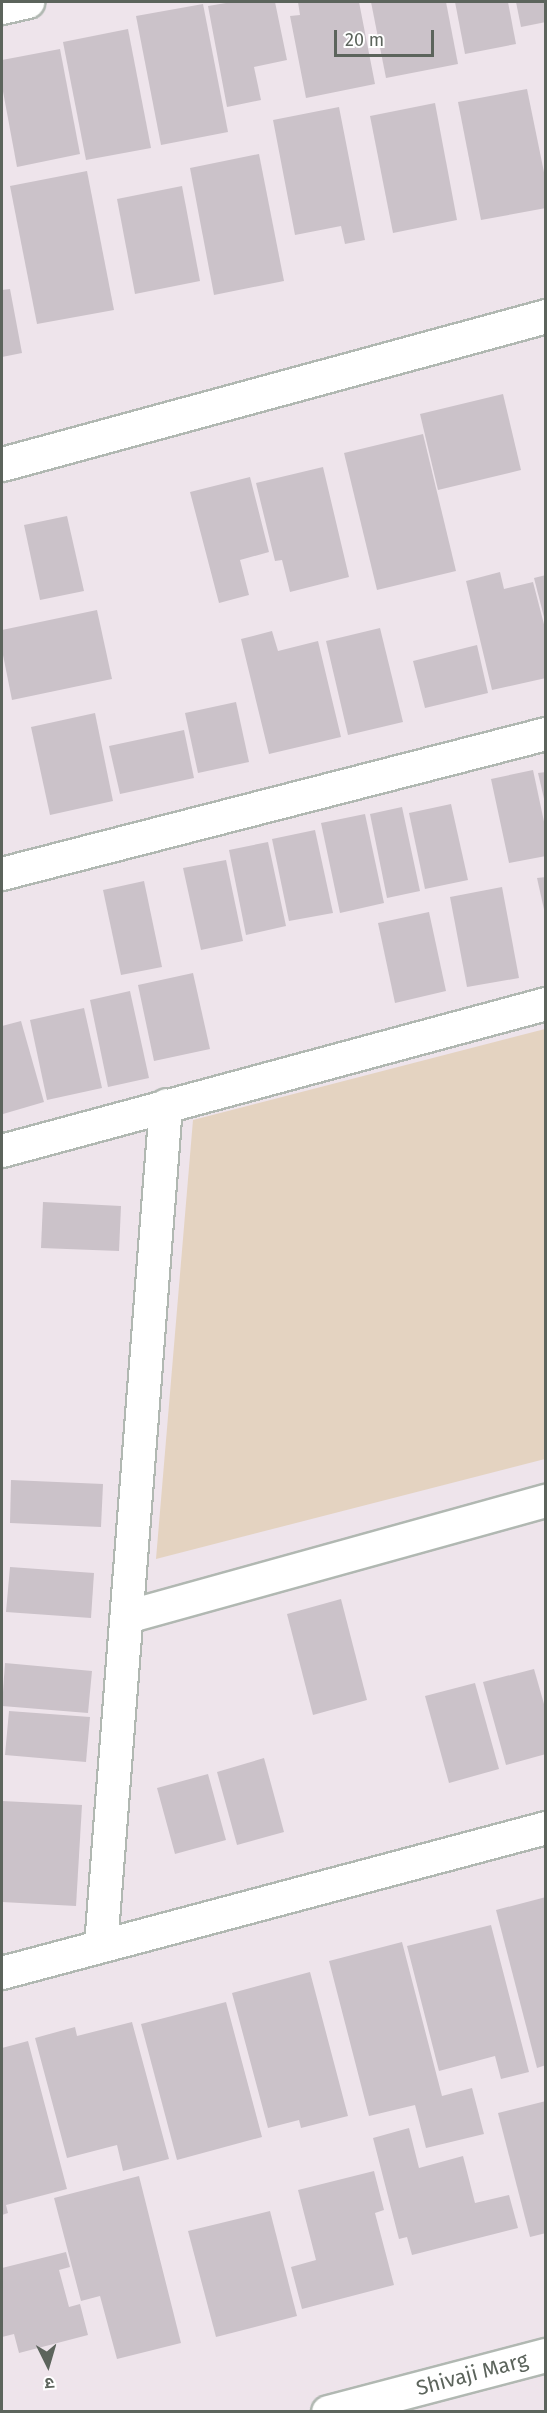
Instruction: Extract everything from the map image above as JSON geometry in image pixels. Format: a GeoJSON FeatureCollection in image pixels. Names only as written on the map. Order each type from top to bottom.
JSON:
{"type":"FeatureCollection","features":[{"type":"Feature","properties":{"kind":"street"},"geometry":{"type":"LineString","coordinates":[[2,8],[28,2]]}},
{"type":"Feature","properties":{"kind":"street"},"geometry":{"type":"LineString","coordinates":[[2,464],[546,316]]}},
{"type":"Feature","properties":{"kind":"street"},"geometry":{"type":"LineString","coordinates":[[2,874],[546,734]]}},
{"type":"Feature","properties":{"kind":"street"},"geometry":{"type":"LineString","coordinates":[[2,1151],[546,1004]]}},
{"type":"Feature","properties":{"kind":"street"},"geometry":{"type":"LineString","coordinates":[[101,1946],[166,1106]]}},
{"type":"Feature","properties":{"kind":"street"},"geometry":{"type":"LineString","coordinates":[[127,1617],[546,1501]]}},
{"type":"Feature","properties":{"kind":"street"},"geometry":{"type":"LineString","coordinates":[[2,1973],[546,1828]]}},
{"type":"Feature","properties":{"kind":"street","name":"Shivaji Marg"},"geometry":{"type":"LineString","coordinates":[[328,2412],[546,2355]]}},
{"type":"Feature","properties":{"kind":"shaded area"},"geometry":{"type":"Polygon","coordinates":[[[545,1029],[545,1459],[156,1559],[193,1120],[545,1029]]]}},
{"type":"Feature","properties":{"kind":"building"},"geometry":{"type":"Polygon","coordinates":[[[232,2],[275,2],[287,60],[254,67],[261,100],[227,107],[208,6],[232,2]]]}},
{"type":"Feature","properties":{"kind":"building"},"geometry":{"type":"Polygon","coordinates":[[[298,2],[359,2],[375,84],[306,98],[290,16],[300,15],[298,2]]]}},
{"type":"Feature","properties":{"kind":"building"},"geometry":{"type":"Polygon","coordinates":[[[371,2],[446,2],[458,64],[386,78],[371,2]]]}},
{"type":"Feature","properties":{"kind":"building"},"geometry":{"type":"Polygon","coordinates":[[[455,2],[508,2],[516,44],[465,54],[455,2]]]}},
{"type":"Feature","properties":{"kind":"building"},"geometry":{"type":"Polygon","coordinates":[[[516,2],[546,2],[546,22],[521,27],[516,2]]]}},
{"type":"Feature","properties":{"kind":"building"},"geometry":{"type":"Polygon","coordinates":[[[203,4],[228,132],[161,145],[136,16],[203,4]]]}},
{"type":"Feature","properties":{"kind":"building"},"geometry":{"type":"Polygon","coordinates":[[[128,29],[151,148],[86,160],[63,42],[128,29]]]}},
{"type":"Feature","properties":{"kind":"building"},"geometry":{"type":"Polygon","coordinates":[[[60,49],[80,154],[17,167],[2,86],[2,60],[60,49]]]}},
{"type":"Feature","properties":{"kind":"building"},"geometry":{"type":"Polygon","coordinates":[[[527,89],[546,182],[546,208],[481,220],[458,102],[527,89]]]}},
{"type":"Feature","properties":{"kind":"building"},"geometry":{"type":"Polygon","coordinates":[[[435,103],[457,220],[393,233],[370,116],[435,103]]]}},
{"type":"Feature","properties":{"kind":"building"},"geometry":{"type":"Polygon","coordinates":[[[339,107],[365,240],[345,244],[341,226],[295,235],[273,120],[339,107]]]}},
{"type":"Feature","properties":{"kind":"building"},"geometry":{"type":"Polygon","coordinates":[[[259,154],[284,281],[214,295],[190,168],[259,154]]]}},
{"type":"Feature","properties":{"kind":"building"},"geometry":{"type":"Polygon","coordinates":[[[87,171],[114,310],[37,324],[10,186],[87,171]]]}},
{"type":"Feature","properties":{"kind":"building"},"geometry":{"type":"Polygon","coordinates":[[[182,186],[200,281],[135,294],[117,199],[182,186]]]}},
{"type":"Feature","properties":{"kind":"building"},"geometry":{"type":"Polygon","coordinates":[[[10,289],[22,353],[2,357],[2,290],[10,289]]]}},
{"type":"Feature","properties":{"kind":"building"},"geometry":{"type":"Polygon","coordinates":[[[503,394],[521,470],[438,490],[420,414],[503,394]]]}},
{"type":"Feature","properties":{"kind":"building"},"geometry":{"type":"Polygon","coordinates":[[[423,434],[456,571],[377,590],[344,453],[423,434]]]}},
{"type":"Feature","properties":{"kind":"building"},"geometry":{"type":"Polygon","coordinates":[[[323,467],[349,577],[290,592],[282,560],[275,561],[256,483],[323,467]]]}},
{"type":"Feature","properties":{"kind":"building"},"geometry":{"type":"Polygon","coordinates":[[[250,477],[269,552],[240,560],[249,595],[219,603],[190,492],[250,477]]]}},
{"type":"Feature","properties":{"kind":"building"},"geometry":{"type":"Polygon","coordinates":[[[67,516],[84,591],[40,600],[24,525],[67,516]]]}},
{"type":"Feature","properties":{"kind":"building"},"geometry":{"type":"Polygon","coordinates":[[[500,572],[504,589],[533,582],[546,632],[546,678],[492,690],[466,581],[500,572]]]}},
{"type":"Feature","properties":{"kind":"building"},"geometry":{"type":"Polygon","coordinates":[[[546,575],[546,621],[545,621],[534,578],[546,575]]]}},
{"type":"Feature","properties":{"kind":"building"},"geometry":{"type":"Polygon","coordinates":[[[97,610],[112,679],[12,700],[2,650],[2,630],[97,610]]]}},
{"type":"Feature","properties":{"kind":"building"},"geometry":{"type":"Polygon","coordinates":[[[380,628],[403,722],[348,735],[326,641],[380,628]]]}},
{"type":"Feature","properties":{"kind":"building"},"geometry":{"type":"Polygon","coordinates":[[[272,631],[278,651],[318,641],[341,737],[269,754],[241,639],[272,631]]]}},
{"type":"Feature","properties":{"kind":"building"},"geometry":{"type":"Polygon","coordinates":[[[477,645],[488,693],[425,708],[413,661],[477,645]]]}},
{"type":"Feature","properties":{"kind":"building"},"geometry":{"type":"Polygon","coordinates":[[[236,702],[249,762],[198,773],[185,713],[236,702]]]}},
{"type":"Feature","properties":{"kind":"building"},"geometry":{"type":"Polygon","coordinates":[[[95,713],[113,801],[50,815],[31,727],[95,713]]]}},
{"type":"Feature","properties":{"kind":"building"},"geometry":{"type":"Polygon","coordinates":[[[184,730],[194,778],[120,794],[109,746],[184,730]]]}},
{"type":"Feature","properties":{"kind":"building"},"geometry":{"type":"Polygon","coordinates":[[[533,770],[546,831],[546,856],[509,863],[491,779],[533,770]]]}},
{"type":"Feature","properties":{"kind":"building"},"geometry":{"type":"Polygon","coordinates":[[[546,772],[546,803],[545,803],[538,773],[546,772]]]}},
{"type":"Feature","properties":{"kind":"building"},"geometry":{"type":"Polygon","coordinates":[[[451,804],[468,880],[425,889],[409,813],[451,804]]]}},
{"type":"Feature","properties":{"kind":"building"},"geometry":{"type":"Polygon","coordinates":[[[402,807],[420,891],[387,898],[370,814],[402,807]]]}},
{"type":"Feature","properties":{"kind":"building"},"geometry":{"type":"Polygon","coordinates":[[[365,814],[384,903],[340,913],[321,823],[365,814]]]}},
{"type":"Feature","properties":{"kind":"building"},"geometry":{"type":"Polygon","coordinates":[[[315,830],[333,913],[289,921],[272,839],[315,830]]]}},
{"type":"Feature","properties":{"kind":"building"},"geometry":{"type":"Polygon","coordinates":[[[268,842],[286,926],[246,935],[229,850],[268,842]]]}},
{"type":"Feature","properties":{"kind":"building"},"geometry":{"type":"Polygon","coordinates":[[[226,860],[243,941],[201,950],[183,868],[226,860]]]}},
{"type":"Feature","properties":{"kind":"building"},"geometry":{"type":"Polygon","coordinates":[[[546,877],[546,914],[545,914],[537,878],[546,877]]]}},
{"type":"Feature","properties":{"kind":"building"},"geometry":{"type":"Polygon","coordinates":[[[144,881],[162,967],[121,975],[103,890],[144,881]]]}},
{"type":"Feature","properties":{"kind":"building"},"geometry":{"type":"Polygon","coordinates":[[[502,887],[519,978],[467,987],[450,897],[502,887]]]}},
{"type":"Feature","properties":{"kind":"building"},"geometry":{"type":"Polygon","coordinates":[[[429,912],[446,991],[395,1003],[378,923],[429,912]]]}},
{"type":"Feature","properties":{"kind":"building"},"geometry":{"type":"Polygon","coordinates":[[[193,973],[210,1049],[154,1061],[138,985],[193,973]]]}},
{"type":"Feature","properties":{"kind":"building"},"geometry":{"type":"Polygon","coordinates":[[[130,991],[149,1078],[108,1087],[90,1000],[130,991]]]}},
{"type":"Feature","properties":{"kind":"building"},"geometry":{"type":"Polygon","coordinates":[[[84,1008],[102,1088],[47,1100],[30,1020],[84,1008]]]}},
{"type":"Feature","properties":{"kind":"building"},"geometry":{"type":"Polygon","coordinates":[[[21,1021],[44,1102],[3,1114],[2,1026],[21,1021]]]}},
{"type":"Feature","properties":{"kind":"building"},"geometry":{"type":"Polygon","coordinates":[[[43,1202],[121,1206],[119,1251],[41,1248],[43,1202]]]}},
{"type":"Feature","properties":{"kind":"building"},"geometry":{"type":"Polygon","coordinates":[[[11,1480],[103,1484],[101,1527],[10,1523],[11,1480]]]}},
{"type":"Feature","properties":{"kind":"building"},"geometry":{"type":"Polygon","coordinates":[[[10,1567],[94,1573],[91,1618],[6,1612],[10,1567]]]}},
{"type":"Feature","properties":{"kind":"building"},"geometry":{"type":"Polygon","coordinates":[[[341,1599],[367,1700],[313,1715],[287,1614],[341,1599]]]}},
{"type":"Feature","properties":{"kind":"building"},"geometry":{"type":"Polygon","coordinates":[[[5,1663],[92,1671],[88,1713],[2,1706],[5,1663]]]}},
{"type":"Feature","properties":{"kind":"building"},"geometry":{"type":"Polygon","coordinates":[[[534,1669],[546,1711],[546,1754],[506,1765],[483,1682],[534,1669]]]}},
{"type":"Feature","properties":{"kind":"building"},"geometry":{"type":"Polygon","coordinates":[[[475,1683],[499,1769],[449,1783],[425,1696],[475,1683]]]}},
{"type":"Feature","properties":{"kind":"building"},"geometry":{"type":"Polygon","coordinates":[[[9,1711],[90,1717],[86,1762],[5,1755],[9,1711]]]}},
{"type":"Feature","properties":{"kind":"building"},"geometry":{"type":"Polygon","coordinates":[[[264,1758],[284,1832],[237,1845],[217,1772],[264,1758]]]}},
{"type":"Feature","properties":{"kind":"building"},"geometry":{"type":"Polygon","coordinates":[[[208,1774],[226,1840],[175,1854],[157,1788],[208,1774]]]}},
{"type":"Feature","properties":{"kind":"building"},"geometry":{"type":"Polygon","coordinates":[[[2,1801],[82,1805],[76,1906],[2,1902],[2,1801]]]}},
{"type":"Feature","properties":{"kind":"building"},"geometry":{"type":"Polygon","coordinates":[[[546,1897],[546,2065],[537,2068],[496,1910],[546,1897]]]}},
{"type":"Feature","properties":{"kind":"building"},"geometry":{"type":"Polygon","coordinates":[[[491,1925],[529,2072],[501,2079],[495,2056],[439,2071],[407,1946],[491,1925]]]}},
{"type":"Feature","properties":{"kind":"building"},"geometry":{"type":"Polygon","coordinates":[[[402,1942],[442,2096],[472,2088],[484,2134],[426,2148],[415,2105],[369,2116],[329,1961],[402,1942]]]}},
{"type":"Feature","properties":{"kind":"building"},"geometry":{"type":"Polygon","coordinates":[[[310,1972],[348,2116],[301,2128],[299,2120],[268,2128],[232,1993],[310,1972]]]}},
{"type":"Feature","properties":{"kind":"building"},"geometry":{"type":"Polygon","coordinates":[[[226,2002],[262,2137],[177,2160],[141,2024],[226,2002]]]}},
{"type":"Feature","properties":{"kind":"building"},"geometry":{"type":"Polygon","coordinates":[[[132,2022],[169,2159],[123,2171],[117,2145],[67,2158],[35,2038],[75,2027],[77,2036],[132,2022]]]}},
{"type":"Feature","properties":{"kind":"building"},"geometry":{"type":"Polygon","coordinates":[[[28,2041],[67,2189],[6,2205],[8,2213],[2,2215],[2,2048],[28,2041]]]}},
{"type":"Feature","properties":{"kind":"building"},"geometry":{"type":"Polygon","coordinates":[[[546,2101],[546,2233],[530,2237],[498,2113],[546,2101]]]}},
{"type":"Feature","properties":{"kind":"building"},"geometry":{"type":"Polygon","coordinates":[[[409,2128],[419,2168],[463,2156],[475,2203],[509,2195],[518,2228],[412,2255],[407,2237],[399,2239],[373,2138],[409,2128]]]}},
{"type":"Feature","properties":{"kind":"building"},"geometry":{"type":"Polygon","coordinates":[[[374,2171],[384,2210],[375,2213],[394,2285],[302,2309],[291,2267],[316,2260],[298,2190],[374,2171]]]}},
{"type":"Feature","properties":{"kind":"building"},"geometry":{"type":"Polygon","coordinates":[[[139,2176],[181,2343],[117,2359],[100,2296],[81,2301],[54,2198],[139,2176]]]}},
{"type":"Feature","properties":{"kind":"building"},"geometry":{"type":"Polygon","coordinates":[[[270,2211],[297,2316],[216,2337],[188,2231],[270,2211]]]}},
{"type":"Feature","properties":{"kind":"building"},"geometry":{"type":"Polygon","coordinates":[[[66,2252],[70,2267],[59,2270],[69,2307],[80,2304],[88,2335],[19,2353],[14,2334],[2,2337],[2,2268],[66,2252]]]}}]}
